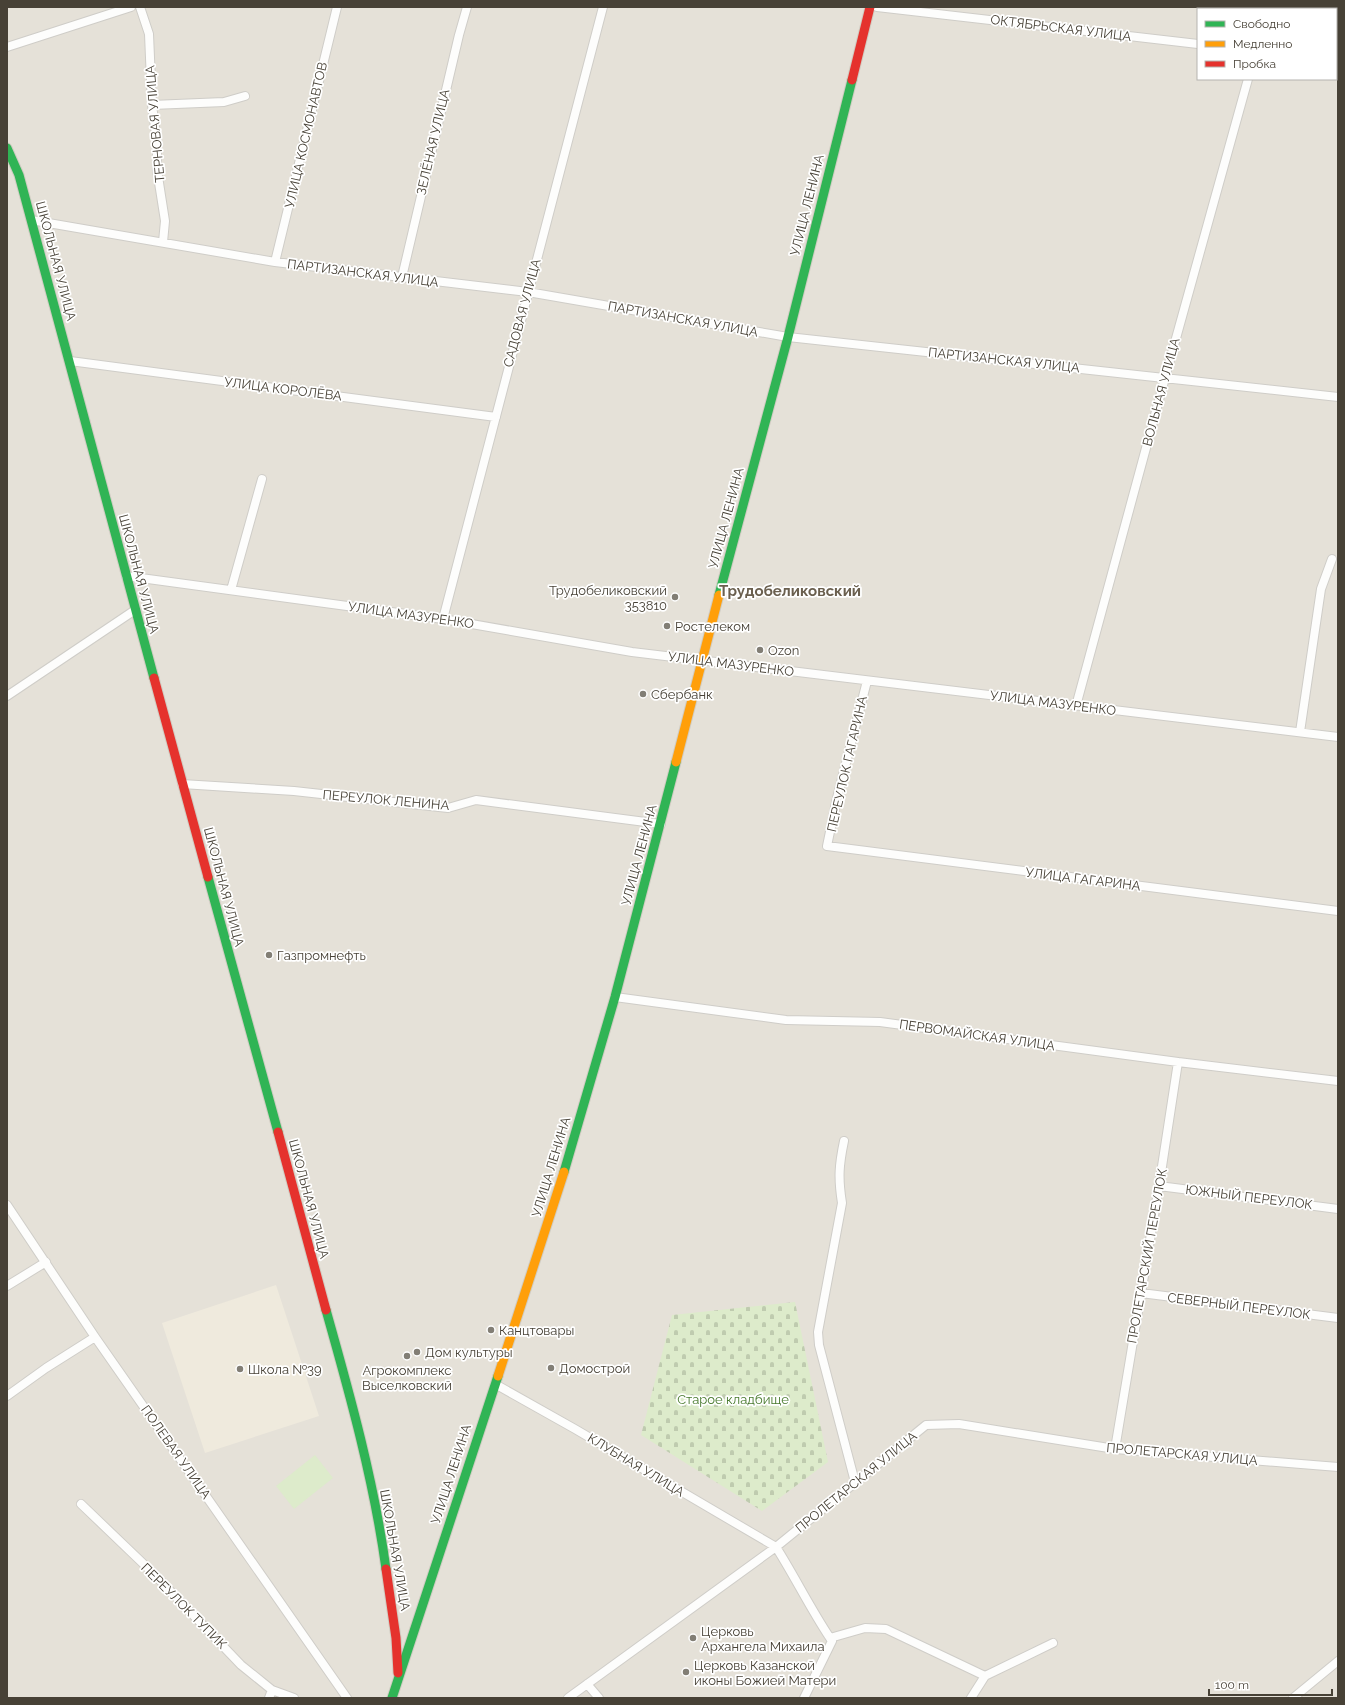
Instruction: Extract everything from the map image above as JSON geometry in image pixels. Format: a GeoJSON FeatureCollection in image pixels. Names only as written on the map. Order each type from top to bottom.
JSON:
{"type":"FeatureCollection","features":[{"type":"Feature","properties":{"kind":"street"},"geometry":{"type":"LineString","coordinates":[[7,47],[131,7]]}},
{"type":"Feature","properties":{"kind":"street","name":"ТЕРНОВАЯ УЛИЦА"},"geometry":{"type":"LineString","coordinates":[[140,7],[149,34],[152,105],[157,142],[157,170],[165,221],[163,242]]}},
{"type":"Feature","properties":{"kind":"street","name":"УЛИЦА КОСМОНАВТОВ"},"geometry":{"type":"LineString","coordinates":[[275,262],[337,7]]}},
{"type":"Feature","properties":{"kind":"street","name":"ЗЕЛЁНАЯ УЛИЦА"},"geometry":{"type":"LineString","coordinates":[[402,277],[459,35],[467,7]]}},
{"type":"Feature","properties":{"kind":"street","name":"САДОВАЯ УЛИЦА"},"geometry":{"type":"LineString","coordinates":[[443,619],[603,7]]}},
{"type":"Feature","properties":{"kind":"street","name":"УЛИЦА ЛЕНИНА"},"geometry":{"type":"LineString","coordinates":[[392,1698],[558,1193],[615,996],[788,337],[870,7]]}},
{"type":"Feature","properties":{"kind":"street","name":"ОКТЯБРЬСКАЯ УЛИЦА"},"geometry":{"type":"LineString","coordinates":[[877,7],[1197,44]]}},
{"type":"Feature","properties":{"kind":"street","name":"ВОЛЬНАЯ УЛИЦА"},"geometry":{"type":"LineString","coordinates":[[1076,706],[1248,80]]}},
{"type":"Feature","properties":{"kind":"street"},"geometry":{"type":"LineString","coordinates":[[152,105],[224,102],[245,96]]}},
{"type":"Feature","properties":{"kind":"street","name":"ШКОЛЬНАЯ УЛИЦА"},"geometry":{"type":"LineString","coordinates":[[7,148],[19,175],[70,361],[134,610],[353,1407],[380,1525],[396,1638],[398,1680]]}},
{"type":"Feature","properties":{"kind":"street","name":"ПАРТИЗАНСКАЯ УЛИЦА"},"geometry":{"type":"LineString","coordinates":[[31,220],[275,262],[528,292],[788,337],[1338,397]]}},
{"type":"Feature","properties":{"kind":"street","name":"УЛИЦА КОРОЛЁВА"},"geometry":{"type":"LineString","coordinates":[[70,361],[496,417]]}},
{"type":"Feature","properties":{"kind":"street"},"geometry":{"type":"LineString","coordinates":[[231,590],[262,479]]}},
{"type":"Feature","properties":{"kind":"street"},"geometry":{"type":"LineString","coordinates":[[1300,732],[1321,588],[1332,559]]}},
{"type":"Feature","properties":{"kind":"street","name":"УЛИЦА МАЗУРЕНКО"},"geometry":{"type":"LineString","coordinates":[[126,576],[443,619],[632,652],[1338,737]]}},
{"type":"Feature","properties":{"kind":"street"},"geometry":{"type":"LineString","coordinates":[[7,696],[134,610]]}},
{"type":"Feature","properties":{"kind":"street","name":"ПЕРЕУЛОК ГАГАРИНА"},"geometry":{"type":"LineString","coordinates":[[827,846],[837,798],[867,681]]}},
{"type":"Feature","properties":{"kind":"street","name":"ПЕРЕУЛОК ЛЕНИНА"},"geometry":{"type":"LineString","coordinates":[[182,784],[294,791],[448,808],[476,800],[661,824]]}},
{"type":"Feature","properties":{"kind":"street","name":"УЛИЦА ГАГАРИНА"},"geometry":{"type":"LineString","coordinates":[[827,846],[1338,911]]}},
{"type":"Feature","properties":{"kind":"street","name":"ПЕРВОМАЙСКАЯ УЛИЦА"},"geometry":{"type":"LineString","coordinates":[[615,996],[786,1020],[880,1022],[1178,1062],[1338,1081]]}},
{"type":"Feature","properties":{"kind":"street","name":"ПРОЛЕТАРСКИЙ ПЕРЕУЛОК"},"geometry":{"type":"LineString","coordinates":[[1115,1449],[1178,1062]]}},
{"type":"Feature","properties":{"kind":"street"},"geometry":{"type":"LineString","coordinates":[[844,1141],[839,1175],[842,1203],[818,1332],[819,1345],[855,1482]]}},
{"type":"Feature","properties":{"kind":"street","name":"ЮЖНЫЙ ПЕРЕУЛОК"},"geometry":{"type":"LineString","coordinates":[[1159,1186],[1338,1209]]}},
{"type":"Feature","properties":{"kind":"street","name":"ПОЛЕВАЯ УЛИЦА"},"geometry":{"type":"LineString","coordinates":[[7,1205],[95,1337],[347,1698]]}},
{"type":"Feature","properties":{"kind":"street"},"geometry":{"type":"LineString","coordinates":[[7,1286],[46,1262]]}},
{"type":"Feature","properties":{"kind":"street","name":"СЕВЕРНЫЙ ПЕРЕУЛОК"},"geometry":{"type":"LineString","coordinates":[[1141,1293],[1338,1318]]}},
{"type":"Feature","properties":{"kind":"street"},"geometry":{"type":"LineString","coordinates":[[7,1396],[46,1368],[95,1337]]}},
{"type":"Feature","properties":{"kind":"street","name":"КЛУБНАЯ УЛИЦА"},"geometry":{"type":"LineString","coordinates":[[495,1384],[575,1429],[776,1547]]}},
{"type":"Feature","properties":{"kind":"street","name":"ПРОЛЕТАРСКАЯ УЛИЦА"},"geometry":{"type":"LineString","coordinates":[[568,1698],[776,1547],[926,1425],[959,1424],[1115,1449],[1338,1467]]}},
{"type":"Feature","properties":{"kind":"street","name":"ПЕРЕУЛОК ТУПИК"},"geometry":{"type":"LineString","coordinates":[[81,1504],[152,1573],[271,1694],[294,1698]]}},
{"type":"Feature","properties":{"kind":"street"},"geometry":{"type":"LineString","coordinates":[[776,1547],[816,1617],[832,1641],[804,1698]]}},
{"type":"Feature","properties":{"kind":"street"},"geometry":{"type":"LineString","coordinates":[[830,1638],[865,1628],[886,1629],[985,1676]]}},
{"type":"Feature","properties":{"kind":"street"},"geometry":{"type":"LineString","coordinates":[[396,1638],[410,1643]]}},
{"type":"Feature","properties":{"kind":"street"},"geometry":{"type":"LineString","coordinates":[[971,1698],[985,1676],[1053,1643]]}},
{"type":"Feature","properties":{"kind":"street"},"geometry":{"type":"LineString","coordinates":[[1293,1698],[1338,1661]]}},
{"type":"Feature","properties":{"kind":"street"},"geometry":{"type":"LineString","coordinates":[[587,1684],[598,1698]]}},
{"type":"Feature","properties":{"kind":"shaded area"},"geometry":{"type":"Polygon","coordinates":[[[7,7],[1338,7],[1338,1698],[7,1698],[7,7]]]}},
{"type":"Feature","properties":{"kind":"shaded area","name":"Школа №39"},"geometry":{"type":"Polygon","coordinates":[[[276,1285],[319,1416],[205,1453],[162,1323],[276,1285]]]}},
{"type":"Feature","properties":{"kind":"green space","name":"Старое кладбище"},"geometry":{"type":"Polygon","coordinates":[[[795,1302],[828,1462],[762,1511],[641,1435],[672,1315],[795,1302]]]}},
{"type":"Feature","properties":{"kind":"green space"},"geometry":{"type":"Polygon","coordinates":[[[315,1455],[333,1478],[294,1509],[276,1486],[315,1455]]]}},
{"type":"Feature","properties":{"kind":"traffic: fast"},"geometry":{"type":"LineString","coordinates":[[719,595],[788,337],[852,80]]}},
{"type":"Feature","properties":{"kind":"traffic: fast"},"geometry":{"type":"LineString","coordinates":[[7,148],[19,175],[154,678]]}},
{"type":"Feature","properties":{"kind":"traffic: fast"},"geometry":{"type":"LineString","coordinates":[[564,1172],[615,997],[676,762]]}},
{"type":"Feature","properties":{"kind":"traffic: fast"},"geometry":{"type":"LineString","coordinates":[[208,877],[278,1132]]}},
{"type":"Feature","properties":{"kind":"traffic: fast"},"geometry":{"type":"LineString","coordinates":[[326,1310],[368,1471],[386,1569]]}},
{"type":"Feature","properties":{"kind":"traffic: fast"},"geometry":{"type":"LineString","coordinates":[[392,1698],[498,1376]]}},
{"type":"Feature","properties":{"kind":"traffic: slow"},"geometry":{"type":"LineString","coordinates":[[676,762],[719,595]]}},
{"type":"Feature","properties":{"kind":"traffic: slow"},"geometry":{"type":"LineString","coordinates":[[498,1376],[564,1172]]}},
{"type":"Feature","properties":{"kind":"traffic: jam"},"geometry":{"type":"LineString","coordinates":[[852,80],[870,7]]}},
{"type":"Feature","properties":{"kind":"traffic: jam"},"geometry":{"type":"LineString","coordinates":[[154,678],[208,877]]}},
{"type":"Feature","properties":{"kind":"traffic: jam"},"geometry":{"type":"LineString","coordinates":[[278,1132],[326,1310]]}},
{"type":"Feature","properties":{"kind":"traffic: jam"},"geometry":{"type":"LineString","coordinates":[[386,1569],[396,1638],[398,1673]]}},
{"type":"Feature","properties":{"kind":"place","name":"Трудобеликовский 353810"},"geometry":{"type":"Point","coordinates":[675,597]}},
{"type":"Feature","properties":{"kind":"place","name":"Ростелеком"},"geometry":{"type":"Point","coordinates":[667,626]}},
{"type":"Feature","properties":{"kind":"place","name":"Ozon"},"geometry":{"type":"Point","coordinates":[760,650]}},
{"type":"Feature","properties":{"kind":"place","name":"Сбербанк"},"geometry":{"type":"Point","coordinates":[643,694]}},
{"type":"Feature","properties":{"kind":"place","name":"Газпромнефть"},"geometry":{"type":"Point","coordinates":[269,955]}},
{"type":"Feature","properties":{"kind":"place","name":"Канцтовары"},"geometry":{"type":"Point","coordinates":[491,1330]}},
{"type":"Feature","properties":{"kind":"place","name":"Дом культуры"},"geometry":{"type":"Point","coordinates":[417,1352]}},
{"type":"Feature","properties":{"kind":"place","name":"Агрокомплекс Выселковский"},"geometry":{"type":"Point","coordinates":[407,1356]}},
{"type":"Feature","properties":{"kind":"place","name":"Домострой"},"geometry":{"type":"Point","coordinates":[551,1368]}},
{"type":"Feature","properties":{"kind":"place","name":"Школа №39"},"geometry":{"type":"Point","coordinates":[240,1369]}},
{"type":"Feature","properties":{"kind":"place","name":"Церковь Архангела Михаила"},"geometry":{"type":"Point","coordinates":[693,1638]}},
{"type":"Feature","properties":{"kind":"place","name":"Церковь Казанской иконы Божией Матери"},"geometry":{"type":"Point","coordinates":[686,1672]}},
{"type":"Feature","properties":{"kind":"district","name":"Трудобеликовский"},"geometry":{"type":"Point","coordinates":[790,591]}}]}
